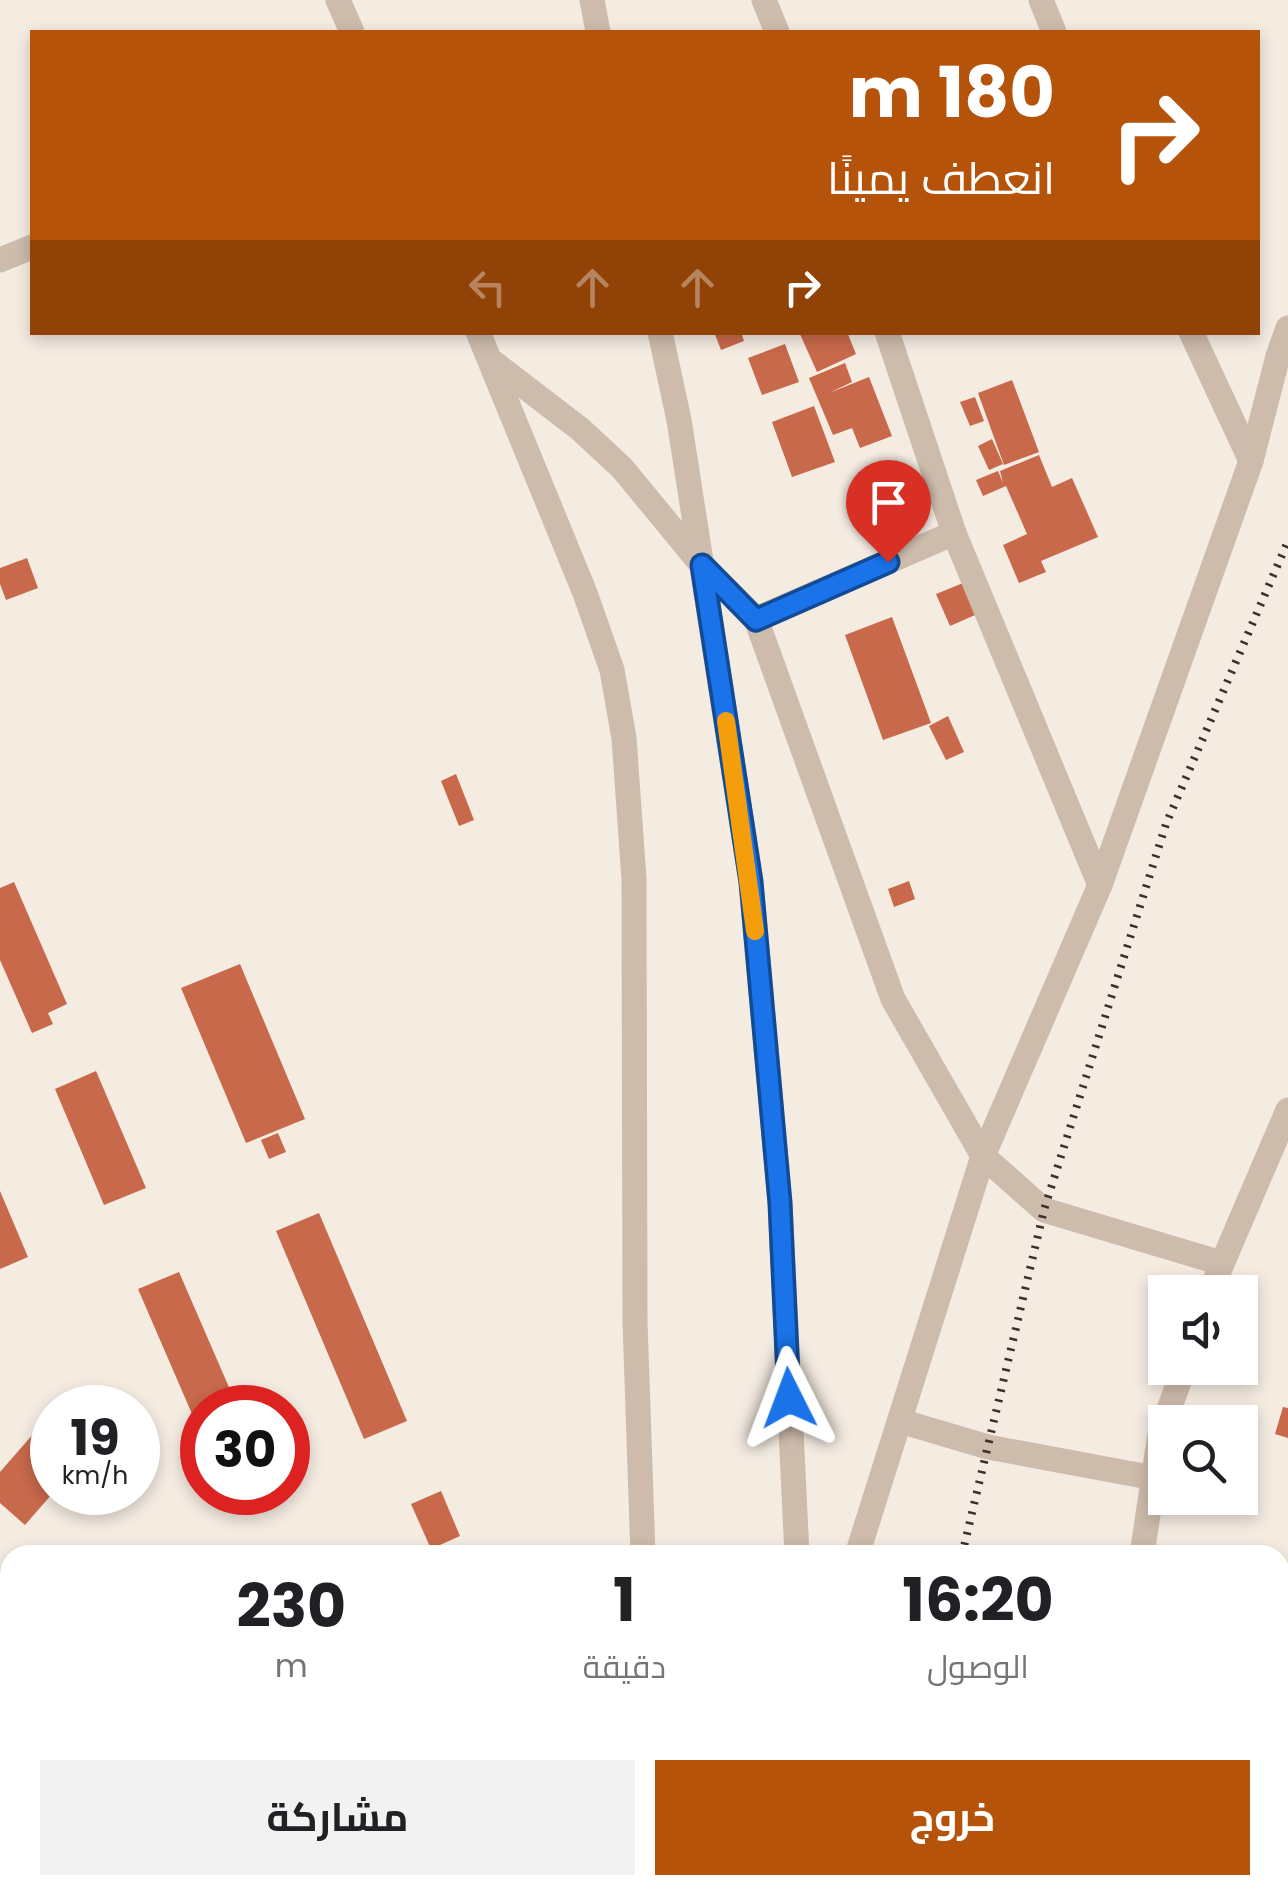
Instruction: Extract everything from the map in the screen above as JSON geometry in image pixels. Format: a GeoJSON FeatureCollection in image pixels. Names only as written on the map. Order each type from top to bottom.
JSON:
{"type":"FeatureCollection","features":[{"type":"Feature","properties":{"kind":"street"},"geometry":{"type":"LineString","coordinates":[[338,0],[351,30]]}},
{"type":"Feature","properties":{"kind":"street"},"geometry":{"type":"LineString","coordinates":[[592,0],[598,30]]}},
{"type":"Feature","properties":{"kind":"street"},"geometry":{"type":"LineString","coordinates":[[764,0],[776,30]]}},
{"type":"Feature","properties":{"kind":"street"},"geometry":{"type":"LineString","coordinates":[[1041,0],[1053,30]]}},
{"type":"Feature","properties":{"kind":"street"},"geometry":{"type":"LineString","coordinates":[[0,260],[30,248]]}},
{"type":"Feature","properties":{"kind":"street"},"geometry":{"type":"LineString","coordinates":[[860,1545],[984,1156],[1100,885],[1251,461],[1288,328]]}},
{"type":"Feature","properties":{"kind":"street"},"geometry":{"type":"LineString","coordinates":[[479,335],[590,608],[612,670],[624,738],[634,879],[634,1304],[643,1545]]}},
{"type":"Feature","properties":{"kind":"street"},"geometry":{"type":"LineString","coordinates":[[661,335],[679,420],[751,882],[780,1203],[796,1545]]}},
{"type":"Feature","properties":{"kind":"street"},"geometry":{"type":"LineString","coordinates":[[889,335],[954,533],[1100,885]]}},
{"type":"Feature","properties":{"kind":"street"},"geometry":{"type":"LineString","coordinates":[[1192,335],[1251,461]]}},
{"type":"Feature","properties":{"kind":"street"},"geometry":{"type":"LineString","coordinates":[[490,360],[622,468],[702,565],[756,620],[893,999],[984,1156],[1044,1210],[1221,1262]]}},
{"type":"Feature","properties":{"kind":"street"},"geometry":{"type":"LineString","coordinates":[[756,620],[954,533]]}},
{"type":"Feature","properties":{"kind":"street"},"geometry":{"type":"LineString","coordinates":[[1216,1275],[1288,1110]]}},
{"type":"Feature","properties":{"kind":"street"},"geometry":{"type":"LineString","coordinates":[[900,1421],[988,1447],[1148,1477]]}},
{"type":"Feature","properties":{"kind":"street"},"geometry":{"type":"LineString","coordinates":[[1144,1545],[1148,1515]]}},
{"type":"Feature","properties":{"kind":"building"},"geometry":{"type":"Polygon","coordinates":[[[715,335],[742,335],[744,341],[721,350],[715,335]]]}},
{"type":"Feature","properties":{"kind":"building"},"geometry":{"type":"Polygon","coordinates":[[[800,335],[848,335],[856,354],[817,372],[800,335]]]}},
{"type":"Feature","properties":{"kind":"building"},"geometry":{"type":"Polygon","coordinates":[[[785,344],[799,382],[762,395],[748,358],[785,344]]]}},
{"type":"Feature","properties":{"kind":"building"},"geometry":{"type":"Polygon","coordinates":[[[845,363],[852,382],[829,393],[869,377],[892,436],[860,448],[852,428],[833,435],[809,378],[845,363]]]}},
{"type":"Feature","properties":{"kind":"building"},"geometry":{"type":"Polygon","coordinates":[[[1012,380],[1039,452],[1004,465],[978,393],[1012,380]]]}},
{"type":"Feature","properties":{"kind":"building"},"geometry":{"type":"Polygon","coordinates":[[[975,397],[984,421],[970,426],[960,402],[975,397]]]}},
{"type":"Feature","properties":{"kind":"building"},"geometry":{"type":"Polygon","coordinates":[[[814,406],[835,462],[792,477],[772,422],[814,406]]]}},
{"type":"Feature","properties":{"kind":"building"},"geometry":{"type":"Polygon","coordinates":[[[992,439],[1003,464],[989,470],[978,446],[992,439]]]}},
{"type":"Feature","properties":{"kind":"building"},"geometry":{"type":"Polygon","coordinates":[[[1039,455],[1052,487],[1072,478],[1098,537],[1041,561],[1046,572],[1019,583],[1003,545],[1027,534],[1006,486],[983,496],[976,480],[998,471],[1003,483],[1000,471],[1039,455]]]}},
{"type":"Feature","properties":{"kind":"building"},"geometry":{"type":"Polygon","coordinates":[[[27,558],[38,588],[6,600],[0,568],[27,558]]]}},
{"type":"Feature","properties":{"kind":"building"},"geometry":{"type":"Polygon","coordinates":[[[968,581],[982,612],[950,626],[936,594],[968,581]]]}},
{"type":"Feature","properties":{"kind":"building"},"geometry":{"type":"Polygon","coordinates":[[[892,617],[931,723],[883,740],[845,635],[892,617]]]}},
{"type":"Feature","properties":{"kind":"building"},"geometry":{"type":"Polygon","coordinates":[[[948,716],[964,752],[946,760],[929,726],[948,716]]]}},
{"type":"Feature","properties":{"kind":"building"},"geometry":{"type":"Polygon","coordinates":[[[456,774],[474,820],[459,826],[441,781],[456,774]]]}},
{"type":"Feature","properties":{"kind":"building"},"geometry":{"type":"Polygon","coordinates":[[[909,881],[915,899],[894,907],[888,889],[909,881]]]}},
{"type":"Feature","properties":{"kind":"building"},"geometry":{"type":"Polygon","coordinates":[[[14,882],[67,1004],[48,1013],[53,1024],[32,1033],[0,960],[0,888],[14,882]]]}},
{"type":"Feature","properties":{"kind":"building"},"geometry":{"type":"Polygon","coordinates":[[[240,964],[305,1119],[246,1143],[181,988],[240,964]]]}},
{"type":"Feature","properties":{"kind":"building"},"geometry":{"type":"Polygon","coordinates":[[[96,1071],[146,1188],[104,1205],[55,1089],[96,1071]]]}},
{"type":"Feature","properties":{"kind":"building"},"geometry":{"type":"Polygon","coordinates":[[[278,1133],[286,1152],[269,1159],[261,1140],[278,1133]]]}},
{"type":"Feature","properties":{"kind":"building"},"geometry":{"type":"Polygon","coordinates":[[[0,1191],[28,1257],[0,1269],[0,1191]]]}},
{"type":"Feature","properties":{"kind":"building"},"geometry":{"type":"Polygon","coordinates":[[[319,1213],[407,1421],[364,1439],[276,1231],[319,1213]]]}},
{"type":"Feature","properties":{"kind":"building"},"geometry":{"type":"Polygon","coordinates":[[[179,1272],[228,1385],[180,1386],[138,1289],[179,1272]]]}},
{"type":"Feature","properties":{"kind":"building"},"geometry":{"type":"Polygon","coordinates":[[[1283,1407],[1288,1408],[1288,1438],[1275,1434],[1283,1407]]]}},
{"type":"Feature","properties":{"kind":"building"},"geometry":{"type":"Polygon","coordinates":[[[30,1438],[30,1515],[34,1515],[25,1525],[0,1503],[0,1472],[30,1438]]]}},
{"type":"Feature","properties":{"kind":"building"},"geometry":{"type":"Polygon","coordinates":[[[441,1491],[460,1536],[440,1545],[429,1545],[411,1504],[441,1491]]]}},
{"type":"Feature","properties":{"kind":"railway"},"geometry":{"type":"LineString","coordinates":[[964,1545],[1044,1210],[1166,824],[1288,541]]}},
{"type":"Feature","properties":{"kind":"slow traffic"},"geometry":{"type":"LineString","coordinates":[[726,721],[755,931]]}},
{"type":"Feature","properties":{"kind":"route"},"geometry":{"type":"LineString","coordinates":[[789,1398],[780,1203],[751,882],[702,565],[756,620],[888,562]]}}]}
